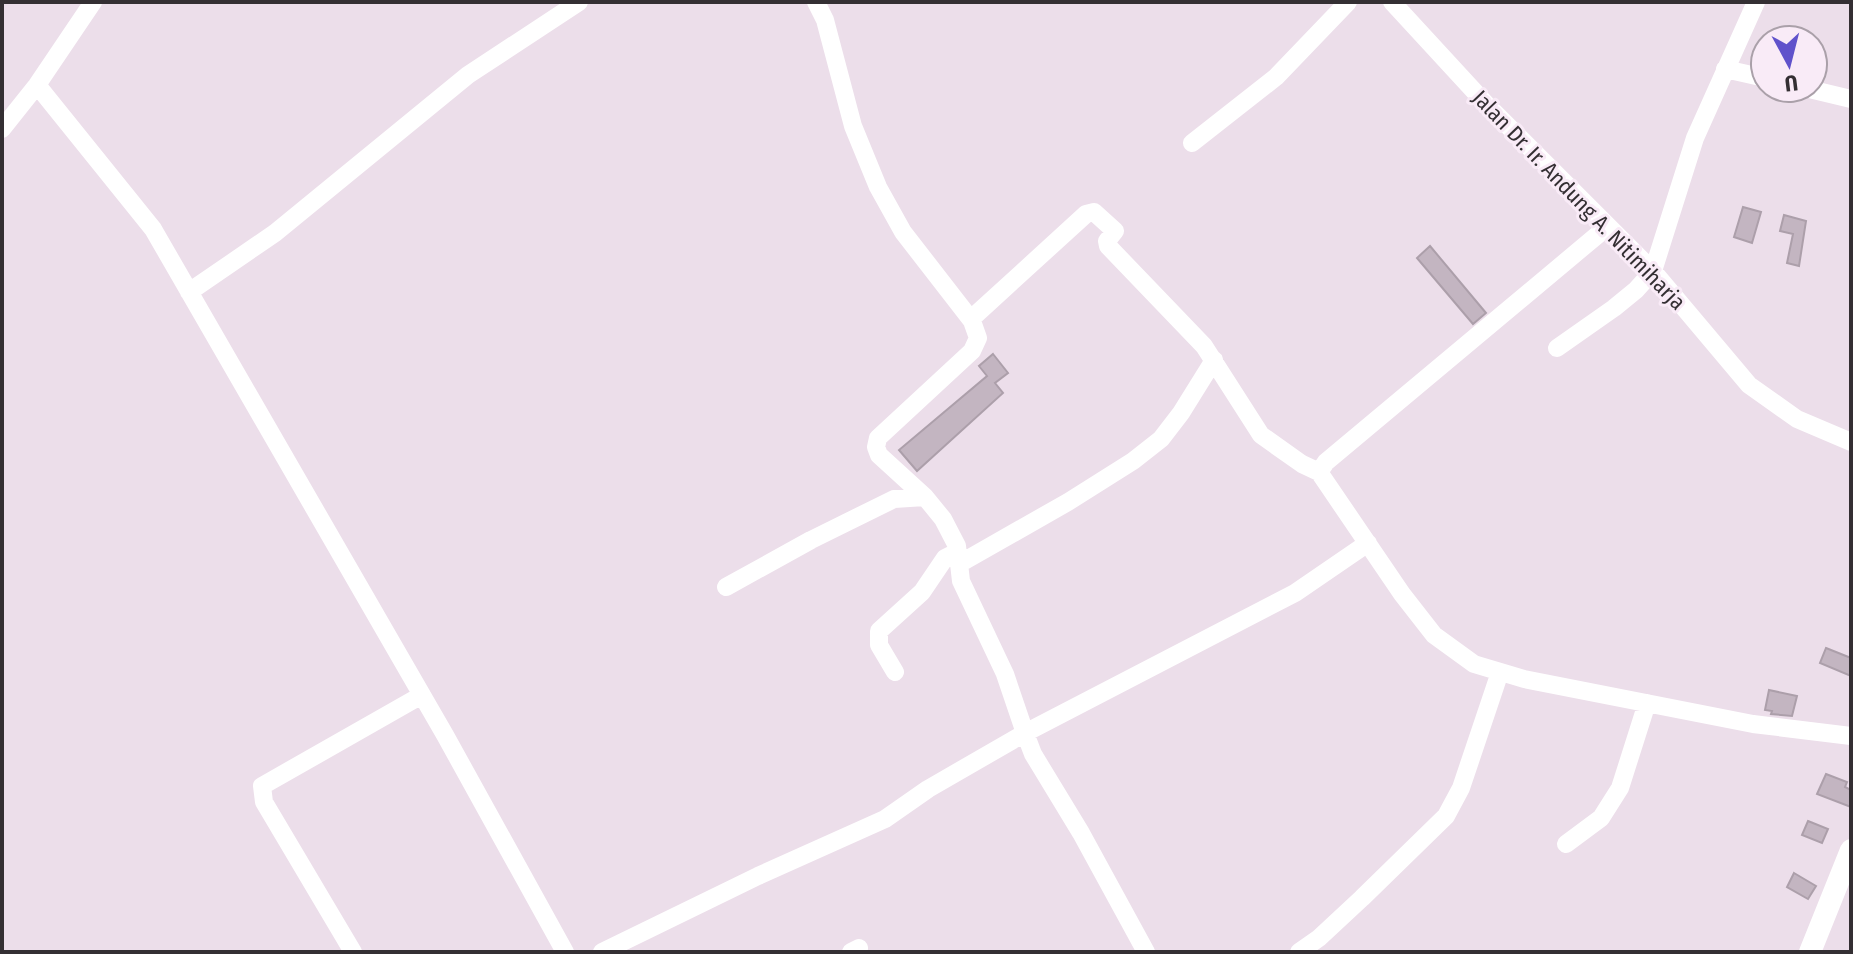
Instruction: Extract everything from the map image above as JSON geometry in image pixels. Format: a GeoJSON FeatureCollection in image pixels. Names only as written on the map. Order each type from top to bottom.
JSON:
{"type":"FeatureCollection","features":[{"type":"Feature","properties":{"kind":"main road"},"geometry":{"type":"LineString","coordinates":[[1810,952],[1851,850]]}},
{"type":"Feature","properties":{"kind":"street"},"geometry":{"type":"LineString","coordinates":[[2,129],[37,85],[93,2]]}},
{"type":"Feature","properties":{"kind":"street"},"geometry":{"type":"LineString","coordinates":[[189,292],[275,233],[468,75],[579,2]]}},
{"type":"Feature","properties":{"kind":"street"},"geometry":{"type":"LineString","coordinates":[[816,2],[825,20],[853,126],[878,187],[903,232],[971,319],[978,338],[972,351],[878,438],[876,447],[879,455],[925,497],[943,519],[958,558],[961,581],[1005,674],[1033,754],[1081,833],[1146,952]]}},
{"type":"Feature","properties":{"kind":"street"},"geometry":{"type":"LineString","coordinates":[[1192,143],[1276,77],[1348,2]]}},
{"type":"Feature","properties":{"kind":"street","name":"Jalan Dr. Ir. Andung A. Nitimiharja"},"geometry":{"type":"LineString","coordinates":[[1392,2],[1486,104],[1653,271],[1749,385],[1797,419],[1851,442]]}},
{"type":"Feature","properties":{"kind":"street"},"geometry":{"type":"LineString","coordinates":[[1557,348],[1614,308],[1653,271],[1695,138],[1756,2]]}},
{"type":"Feature","properties":{"kind":"street"},"geometry":{"type":"LineString","coordinates":[[1725,69],[1749,74]]}},
{"type":"Feature","properties":{"kind":"street"},"geometry":{"type":"LineString","coordinates":[[37,85],[153,229],[422,695],[565,952]]}},
{"type":"Feature","properties":{"kind":"street"},"geometry":{"type":"LineString","coordinates":[[1829,94],[1851,99]]}},
{"type":"Feature","properties":{"kind":"street"},"geometry":{"type":"LineString","coordinates":[[971,319],[1086,214],[1094,212],[1115,231],[1107,241],[1108,246],[1214,360],[1261,435],[1319,472],[1402,594],[1434,635],[1474,664],[1524,679],[1753,724],[1851,736]]}},
{"type":"Feature","properties":{"kind":"street"},"geometry":{"type":"LineString","coordinates":[[1319,472],[1326,462],[1607,227]]}},
{"type":"Feature","properties":{"kind":"street"},"geometry":{"type":"LineString","coordinates":[[895,672],[879,645],[877,635],[922,592],[945,558],[958,558],[1068,502],[1133,461],[1161,439],[1214,360]]}},
{"type":"Feature","properties":{"kind":"street"},"geometry":{"type":"LineString","coordinates":[[726,587],[894,499],[925,497]]}},
{"type":"Feature","properties":{"kind":"street"},"geometry":{"type":"LineString","coordinates":[[602,952],[758,876],[885,819],[928,789],[1025,733],[1295,593],[1368,543]]}},
{"type":"Feature","properties":{"kind":"street"},"geometry":{"type":"LineString","coordinates":[[1299,952],[1319,938],[1446,816],[1461,788],[1500,672]]}},
{"type":"Feature","properties":{"kind":"street"},"geometry":{"type":"LineString","coordinates":[[353,952],[264,802],[262,786],[422,695]]}},
{"type":"Feature","properties":{"kind":"street"},"geometry":{"type":"LineString","coordinates":[[1566,844],[1601,818],[1620,788],[1647,703]]}},
{"type":"Feature","properties":{"kind":"building"},"geometry":{"type":"Polygon","coordinates":[[[1743,207],[1761,212],[1752,243],[1734,237],[1743,207]]]}},
{"type":"Feature","properties":{"kind":"building"},"geometry":{"type":"Polygon","coordinates":[[[1784,215],[1806,221],[1799,266],[1787,263],[1793,234],[1780,231],[1784,215]]]}},
{"type":"Feature","properties":{"kind":"building"},"geometry":{"type":"Polygon","coordinates":[[[1430,246],[1486,313],[1473,324],[1417,258],[1430,246]]]}},
{"type":"Feature","properties":{"kind":"building"},"geometry":{"type":"Polygon","coordinates":[[[993,354],[1008,373],[995,383],[1003,393],[917,471],[899,450],[987,376],[979,366],[993,354]]]}},
{"type":"Feature","properties":{"kind":"building"},"geometry":{"type":"Polygon","coordinates":[[[1826,648],[1851,658],[1851,676],[1820,663],[1826,648]]]}},
{"type":"Feature","properties":{"kind":"building"},"geometry":{"type":"Polygon","coordinates":[[[1769,690],[1797,696],[1792,716],[1771,714],[1772,711],[1765,710],[1769,690]]]}},
{"type":"Feature","properties":{"kind":"building"},"geometry":{"type":"Polygon","coordinates":[[[1826,774],[1847,782],[1845,787],[1851,790],[1851,807],[1817,794],[1826,774]]]}},
{"type":"Feature","properties":{"kind":"building"},"geometry":{"type":"Polygon","coordinates":[[[1808,821],[1828,829],[1822,843],[1802,835],[1808,821]]]}},
{"type":"Feature","properties":{"kind":"building"},"geometry":{"type":"Polygon","coordinates":[[[1794,873],[1816,886],[1808,899],[1787,887],[1794,873]]]}}]}
